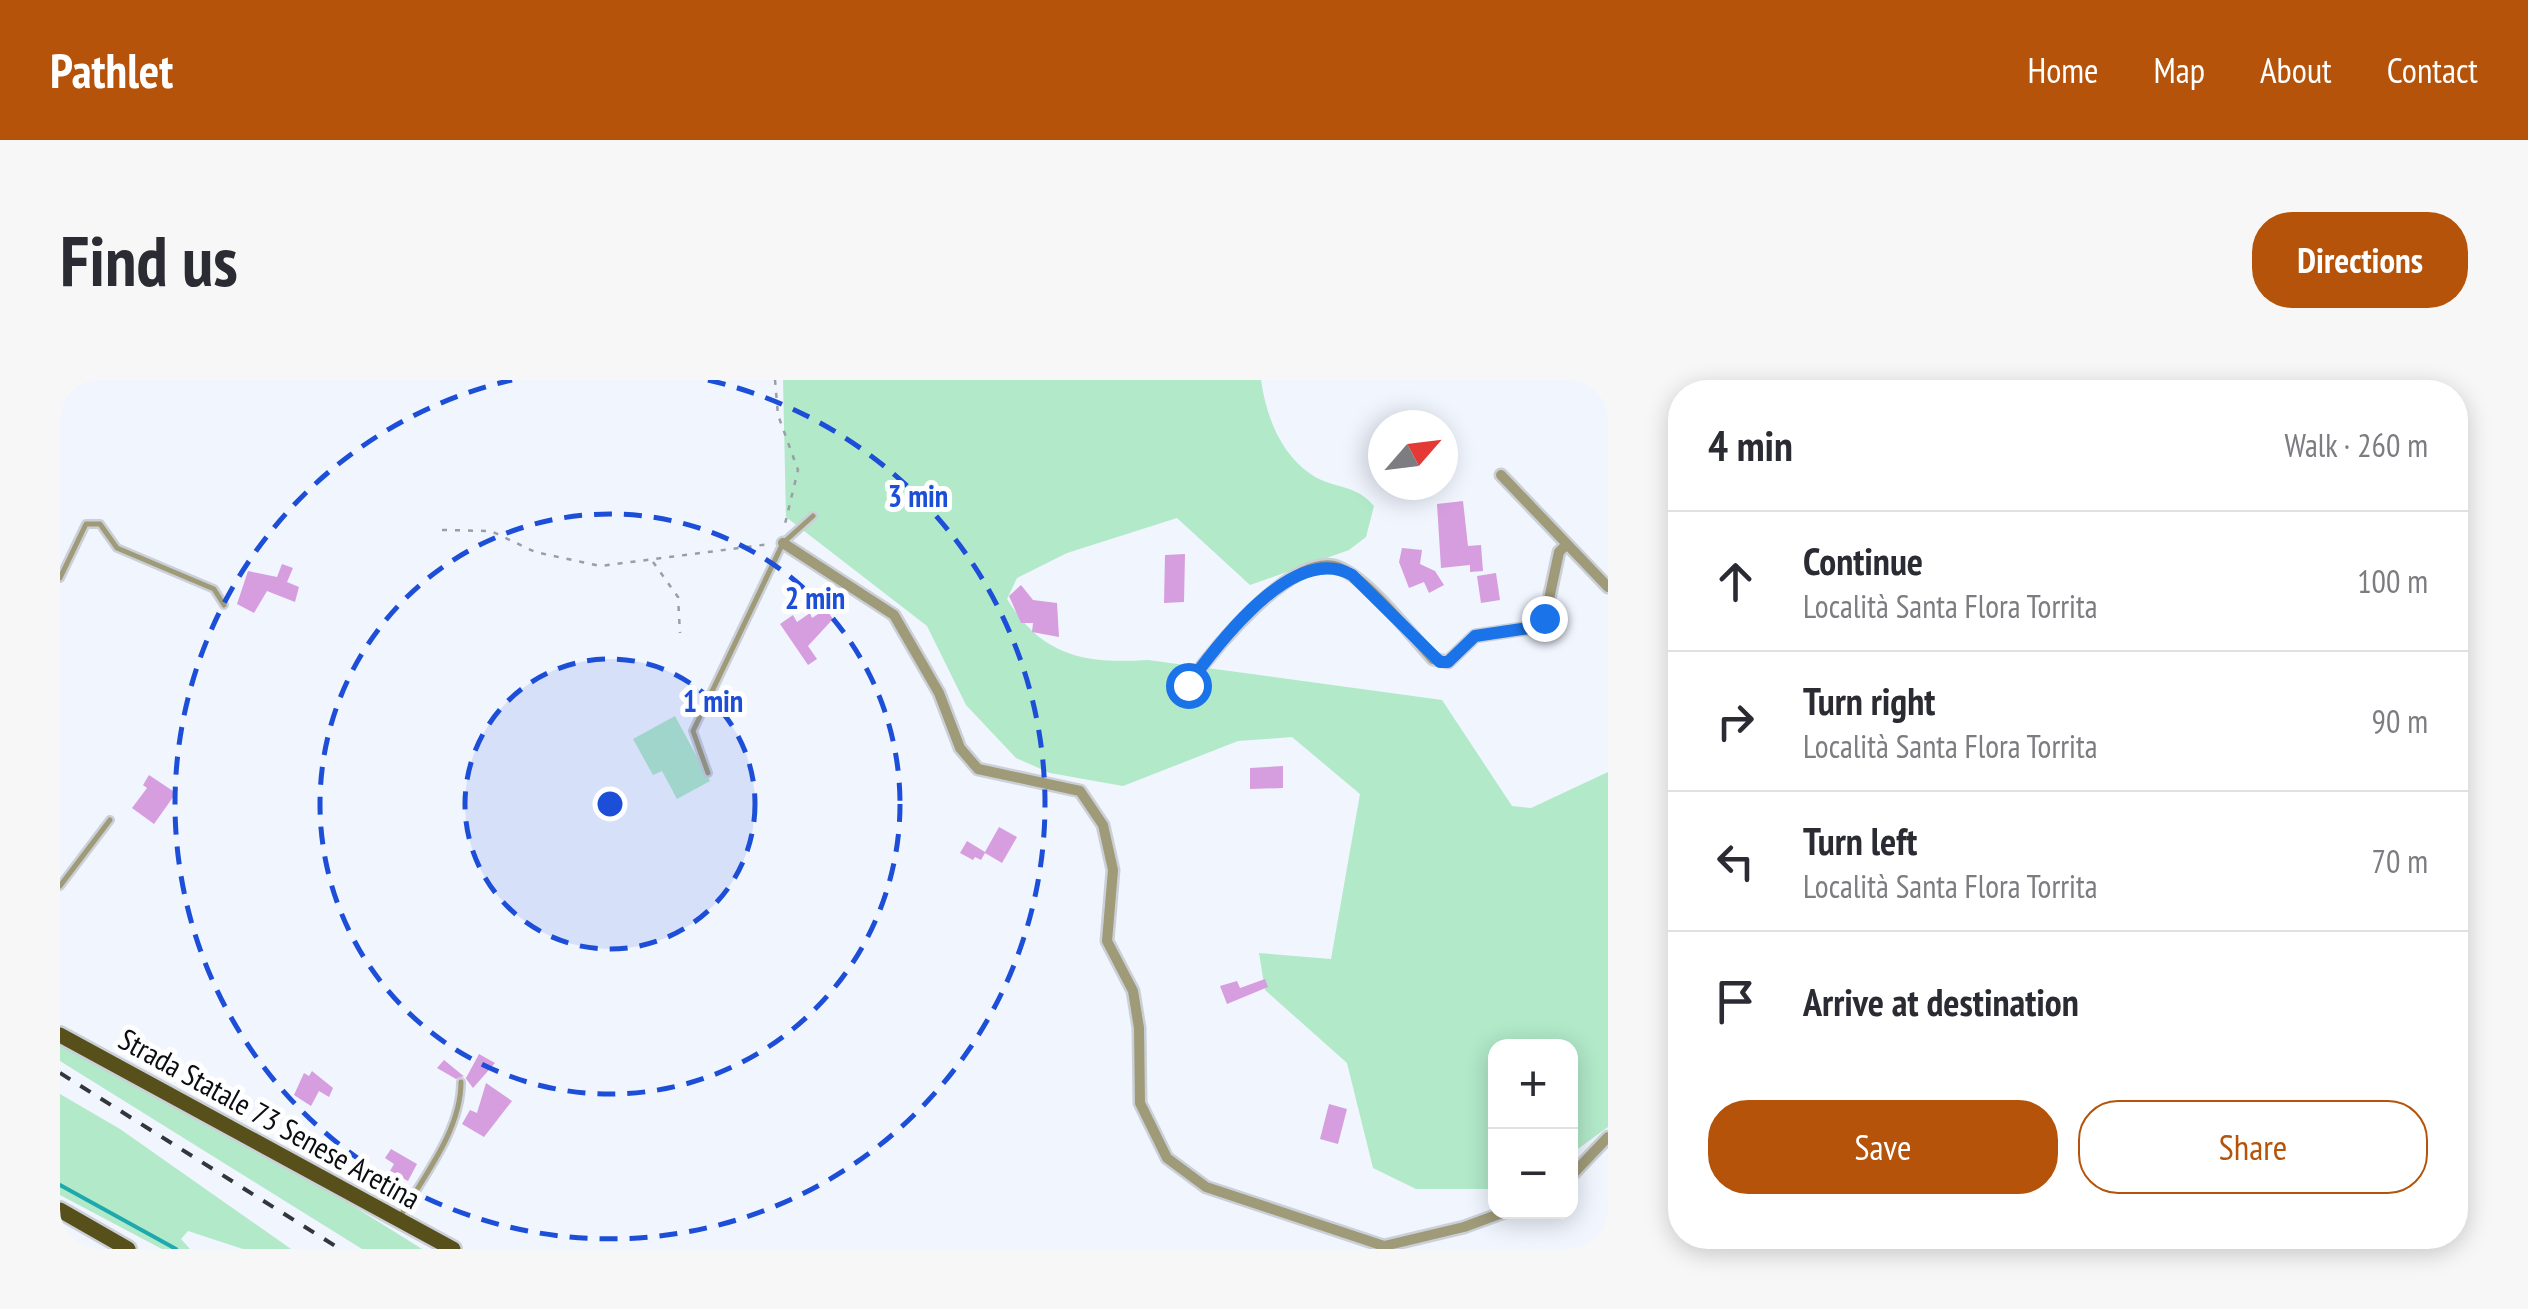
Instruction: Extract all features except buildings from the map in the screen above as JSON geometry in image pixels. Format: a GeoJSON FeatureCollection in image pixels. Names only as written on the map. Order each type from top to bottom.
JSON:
{"type":"FeatureCollection","features":[{"type":"Feature","properties":{"kind":"main road","name":"Strada Statale 73 Senese Aretina"},"geometry":{"type":"LineString","coordinates":[[60,1035],[453,1249]]}},
{"type":"Feature","properties":{"kind":"main road"},"geometry":{"type":"LineString","coordinates":[[60,1210],[128,1249]]}},
{"type":"Feature","properties":{"kind":"street"},"geometry":{"type":"LineString","coordinates":[[1502,475],[1608,587]]}},
{"type":"Feature","properties":{"kind":"street"},"geometry":{"type":"LineString","coordinates":[[783,542],[894,615],[939,693],[960,748],[978,769],[1080,791],[1103,825],[1113,870],[1106,941],[1133,991],[1139,1028],[1140,1103],[1167,1158],[1206,1187],[1384,1246],[1488,1218]]}},
{"type":"Feature","properties":{"kind":"street"},"geometry":{"type":"LineString","coordinates":[[1188,685],[1244,616],[1292,579],[1316,567],[1335,565],[1352,575],[1433,659],[1448,662],[1475,636],[1535,627],[1544,618],[1559,552],[1567,544]]}},
{"type":"Feature","properties":{"kind":"street"},"geometry":{"type":"LineString","coordinates":[[1578,1169],[1608,1137]]}},
{"type":"Feature","properties":{"kind":"lane"},"geometry":{"type":"LineString","coordinates":[[708,773],[693,731],[783,542],[813,516]]}},
{"type":"Feature","properties":{"kind":"lane"},"geometry":{"type":"LineString","coordinates":[[60,578],[86,524],[92,522],[100,524],[117,548],[214,589],[224,605]]}},
{"type":"Feature","properties":{"kind":"lane"},"geometry":{"type":"LineString","coordinates":[[60,886],[110,820]]}},
{"type":"Feature","properties":{"kind":"lane"},"geometry":{"type":"LineString","coordinates":[[399,1220],[440,1151],[461,1102],[461,1082]]}},
{"type":"Feature","properties":{"kind":"path"},"geometry":{"type":"LineString","coordinates":[[442,530],[492,531],[534,552],[600,566],[783,542],[798,470],[778,415],[775,380]]}},
{"type":"Feature","properties":{"kind":"path"},"geometry":{"type":"LineString","coordinates":[[652,560],[678,597],[680,633]]}},
{"type":"Feature","properties":{"kind":"green space"},"geometry":{"type":"Polygon","coordinates":[[[783,380],[1261,380],[1271,420],[1291,456],[1312,475],[1360,494],[1374,506],[1366,537],[1349,550],[1250,585],[1177,518],[1067,553],[1017,578],[1007,599],[1035,633],[1050,644],[1084,657],[1148,660],[1442,700],[1512,806],[1531,808],[1608,772],[1608,1127],[1578,1149],[1578,1039],[1488,1039],[1488,1189],[1416,1189],[1373,1168],[1347,1063],[1265,990],[1259,953],[1331,959],[1360,794],[1292,737],[1238,741],[1123,786],[1050,773],[1016,758],[966,705],[927,626],[786,517],[783,380]]]}},
{"type":"Feature","properties":{"kind":"green space"},"geometry":{"type":"Polygon","coordinates":[[[675,716],[710,781],[677,799],[662,771],[653,775],[633,739],[675,716]]]}},
{"type":"Feature","properties":{"kind":"green space"},"geometry":{"type":"Polygon","coordinates":[[[60,1043],[318,1184],[422,1249],[362,1249],[60,1061],[60,1043]]]}},
{"type":"Feature","properties":{"kind":"green space"},"geometry":{"type":"Polygon","coordinates":[[[60,1094],[120,1129],[291,1249],[243,1249],[188,1231],[181,1239],[190,1249],[162,1249],[60,1195],[60,1094]]]}},
{"type":"Feature","properties":{"kind":"waterway"},"geometry":{"type":"LineString","coordinates":[[60,1185],[176,1249]]}},
{"type":"Feature","properties":{"kind":"railway"},"geometry":{"type":"LineString","coordinates":[[60,1073],[340,1249]]}},
{"type":"Feature","properties":{"kind":"route"},"geometry":{"type":"LineString","coordinates":[[1188,685],[1244,616],[1292,579],[1316,567],[1335,565],[1352,575],[1440,662],[1448,662],[1475,636],[1535,627],[1544,618]]}}]}
